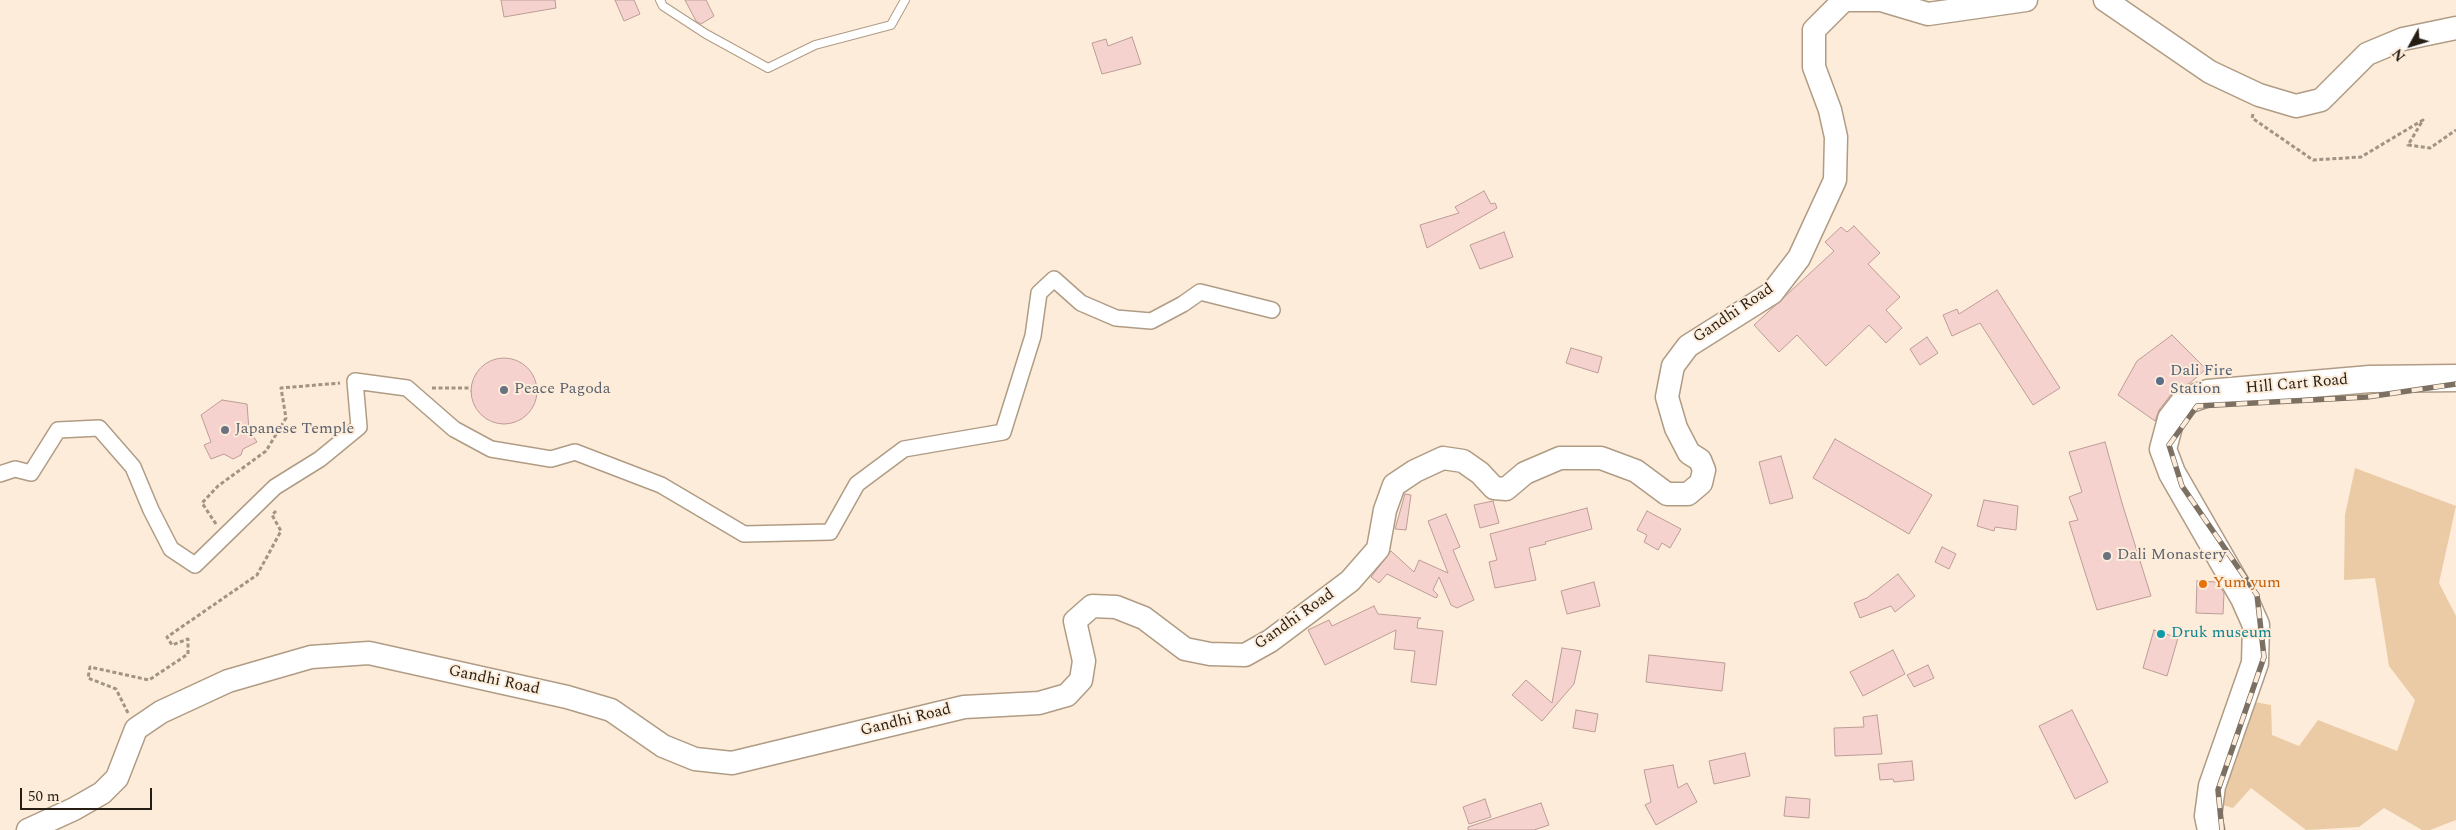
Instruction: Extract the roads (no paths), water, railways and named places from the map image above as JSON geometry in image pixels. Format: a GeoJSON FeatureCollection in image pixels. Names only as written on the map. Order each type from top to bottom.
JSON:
{"type":"FeatureCollection","features":[{"type":"Feature","properties":{"kind":"highway","name":"Hill Cart Road"},"geometry":{"type":"LineString","coordinates":[[2211,830],[2208,816],[2212,786],[2255,663],[2256,625],[2244,598],[2172,473],[2163,449],[2171,419],[2185,401],[2208,393],[2370,379],[2456,378]]}},
{"type":"Feature","properties":{"kind":"main road"},"geometry":{"type":"LineString","coordinates":[[1844,0],[1881,0],[1928,14],[2026,0]]}},
{"type":"Feature","properties":{"kind":"main road","name":"Gandhi Road"},"geometry":{"type":"LineString","coordinates":[[28,830],[74,809],[102,793],[117,778],[136,729],[161,712],[228,680],[311,658],[369,653],[533,689],[611,710],[663,746],[695,759],[732,763],[964,707],[1039,702],[1067,695],[1081,680],[1084,662],[1074,621],[1092,606],[1116,607],[1144,618],[1185,649],[1210,654],[1245,655],[1270,641],[1350,581],[1378,549],[1385,510],[1394,485],[1415,471],[1443,458],[1463,461],[1480,473],[1494,488],[1506,489],[1525,473],[1560,458],[1601,458],[1636,472],[1667,494],[1688,494],[1701,483],[1704,470],[1700,460],[1689,453],[1676,428],[1667,397],[1672,366],[1688,346],[1772,293],[1799,258],[1821,212],[1835,180],[1836,137],[1830,110],[1814,67],[1814,30],[1844,0]]}},
{"type":"Feature","properties":{"kind":"main road"},"geometry":{"type":"LineString","coordinates":[[2105,0],[2210,72],[2259,95],[2296,106],[2321,100],[2367,54],[2403,39],[2456,28]]}},
{"type":"Feature","properties":{"kind":"street"},"geometry":{"type":"LineString","coordinates":[[0,474],[15,469],[31,473],[58,430],[99,428],[133,467],[171,549],[195,565],[276,487],[320,459],[359,427],[355,381],[406,388],[454,429],[491,449],[551,459],[575,452],[661,485],[744,534],[830,532],[857,484],[904,450],[1003,432],[1033,336],[1039,294],[1054,279],[1080,303],[1116,318],[1151,321],[1184,304],[1200,292],[1272,310]]}},
{"type":"Feature","properties":{"kind":"lane"},"geometry":{"type":"LineString","coordinates":[[660,0],[663,6],[706,34],[768,68],[815,45],[891,25],[905,0]]}},
{"type":"Feature","properties":{"kind":"railway"},"geometry":{"type":"LineString","coordinates":[[2222,830],[2218,790],[2264,657],[2257,595],[2182,486],[2169,445],[2197,406],[2367,397],[2456,384]]}},
{"type":"Feature","properties":{"kind":"place","name":"Dali Fire Station"},"geometry":{"type":"Point","coordinates":[2160,381]}},
{"type":"Feature","properties":{"kind":"place","name":"Peace Pagoda"},"geometry":{"type":"Point","coordinates":[504,390]}},
{"type":"Feature","properties":{"kind":"place","name":"Japanese Temple"},"geometry":{"type":"Point","coordinates":[225,430]}},
{"type":"Feature","properties":{"kind":"place","name":"Dali Monastery"},"geometry":{"type":"Point","coordinates":[2107,556]}},
{"type":"Feature","properties":{"kind":"place","name":"Yum yum"},"geometry":{"type":"Point","coordinates":[2203,584]}},
{"type":"Feature","properties":{"kind":"place","name":"Druk museum"},"geometry":{"type":"Point","coordinates":[2161,634]}}]}
